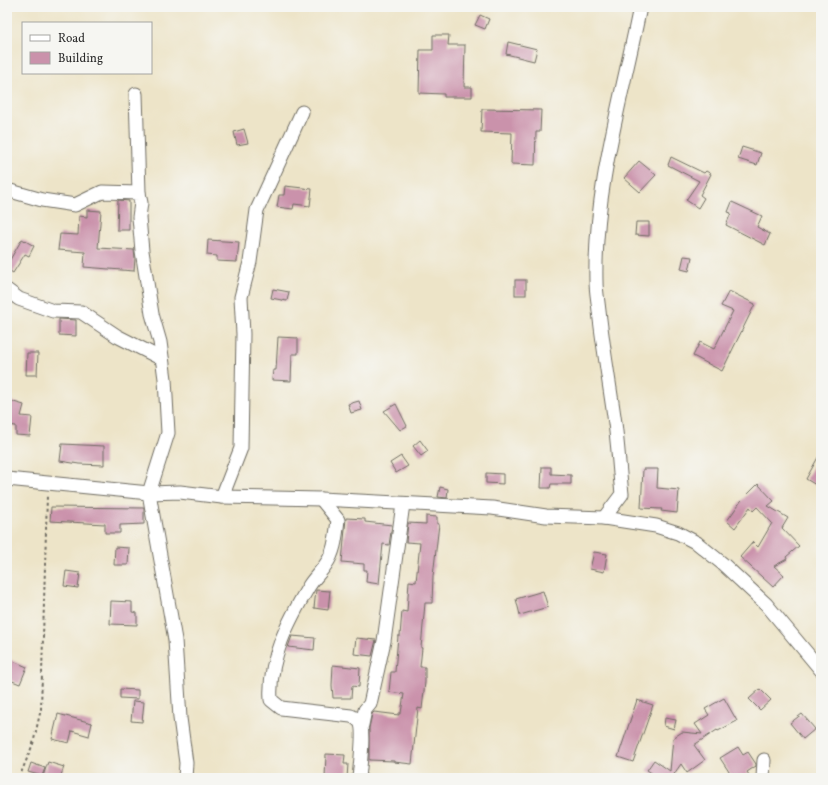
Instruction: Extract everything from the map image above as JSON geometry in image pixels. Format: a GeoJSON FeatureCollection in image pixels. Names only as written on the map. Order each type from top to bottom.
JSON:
{"type":"FeatureCollection","features":[{"type":"Feature","properties":{"kind":"street"},"geometry":{"type":"LineString","coordinates":[[604,518],[622,494],[614,417],[603,349],[596,282],[597,231],[615,120],[640,7]]}},
{"type":"Feature","properties":{"kind":"street"},"geometry":{"type":"LineString","coordinates":[[136,94],[142,250],[152,314],[160,342],[168,432],[149,493],[175,640],[180,718],[186,763],[185,778]]}},
{"type":"Feature","properties":{"kind":"street"},"geometry":{"type":"LineString","coordinates":[[222,497],[241,448],[243,342],[241,297],[250,262],[257,210],[302,112]]}},
{"type":"Feature","properties":{"kind":"street"},"geometry":{"type":"LineString","coordinates":[[7,190],[42,200],[76,205],[102,192],[139,193]]}},
{"type":"Feature","properties":{"kind":"street"},"geometry":{"type":"LineString","coordinates":[[7,290],[19,299],[53,311],[81,312],[117,336],[162,360]]}},
{"type":"Feature","properties":{"kind":"street"},"geometry":{"type":"LineString","coordinates":[[7,479],[149,493],[180,492],[222,497],[321,499],[492,508],[546,516],[604,518],[656,526],[678,533],[697,543],[723,564],[766,604],[821,670]]}},
{"type":"Feature","properties":{"kind":"street"},"geometry":{"type":"LineString","coordinates":[[321,499],[338,520],[335,542],[327,563],[310,585],[286,629],[274,660],[270,686],[271,700],[281,708],[351,716],[359,720],[362,726]]}},
{"type":"Feature","properties":{"kind":"street"},"geometry":{"type":"LineString","coordinates":[[359,778],[362,726],[365,710],[370,704],[384,641],[403,504]]}},
{"type":"Feature","properties":{"kind":"street"},"geometry":{"type":"LineString","coordinates":[[763,778],[764,760]]}},
{"type":"Feature","properties":{"kind":"path"},"geometry":{"type":"LineString","coordinates":[[19,778],[33,744],[41,709],[47,483]]}},
{"type":"Feature","properties":{"kind":"building"},"geometry":{"type":"Polygon","coordinates":[[[480,15],[489,19],[485,29],[475,25],[480,15]]]}},
{"type":"Feature","properties":{"kind":"building"},"geometry":{"type":"Polygon","coordinates":[[[433,35],[449,35],[448,45],[465,45],[464,87],[472,87],[472,97],[444,97],[444,94],[419,93],[420,50],[433,50],[433,35]]]}},
{"type":"Feature","properties":{"kind":"building"},"geometry":{"type":"Polygon","coordinates":[[[508,42],[537,49],[534,61],[506,54],[508,42]]]}},
{"type":"Feature","properties":{"kind":"building"},"geometry":{"type":"Polygon","coordinates":[[[482,109],[541,110],[540,132],[536,132],[535,165],[511,164],[512,133],[481,132],[482,109]]]}},
{"type":"Feature","properties":{"kind":"building"},"geometry":{"type":"Polygon","coordinates":[[[244,129],[248,143],[237,145],[234,132],[244,129]]]}},
{"type":"Feature","properties":{"kind":"building"},"geometry":{"type":"Polygon","coordinates":[[[742,147],[761,153],[757,165],[738,159],[742,147]]]}},
{"type":"Feature","properties":{"kind":"building"},"geometry":{"type":"Polygon","coordinates":[[[671,157],[704,173],[706,171],[711,174],[700,195],[704,198],[698,208],[686,200],[699,181],[668,165],[671,157]]]}},
{"type":"Feature","properties":{"kind":"building"},"geometry":{"type":"Polygon","coordinates":[[[639,161],[656,175],[640,192],[624,178],[639,161]]]}},
{"type":"Feature","properties":{"kind":"building"},"geometry":{"type":"Polygon","coordinates":[[[285,186],[312,189],[310,206],[294,204],[293,209],[277,207],[279,195],[284,195],[285,186]]]}},
{"type":"Feature","properties":{"kind":"building"},"geometry":{"type":"Polygon","coordinates":[[[118,200],[129,201],[129,230],[117,230],[118,200]]]}},
{"type":"Feature","properties":{"kind":"building"},"geometry":{"type":"Polygon","coordinates":[[[732,202],[762,216],[757,227],[770,234],[765,245],[726,225],[731,213],[728,212],[732,202]]]}},
{"type":"Feature","properties":{"kind":"building"},"geometry":{"type":"Polygon","coordinates":[[[87,210],[101,211],[98,248],[134,250],[134,271],[84,267],[85,252],[58,250],[60,234],[78,235],[79,216],[87,217],[87,210]]]}},
{"type":"Feature","properties":{"kind":"building"},"geometry":{"type":"Polygon","coordinates":[[[636,222],[649,222],[649,236],[635,235],[636,222]]]}},
{"type":"Feature","properties":{"kind":"building"},"geometry":{"type":"Polygon","coordinates":[[[22,239],[34,246],[29,256],[25,254],[13,273],[7,269],[7,265],[22,239]]]}},
{"type":"Feature","properties":{"kind":"building"},"geometry":{"type":"Polygon","coordinates":[[[208,240],[239,242],[237,262],[217,261],[217,256],[207,255],[208,240]]]}},
{"type":"Feature","properties":{"kind":"building"},"geometry":{"type":"Polygon","coordinates":[[[684,256],[692,257],[689,271],[681,269],[684,256]]]}},
{"type":"Feature","properties":{"kind":"building"},"geometry":{"type":"Polygon","coordinates":[[[515,280],[526,280],[526,295],[515,295],[515,280]]]}},
{"type":"Feature","properties":{"kind":"building"},"geometry":{"type":"Polygon","coordinates":[[[273,289],[289,292],[287,301],[271,298],[273,289]]]}},
{"type":"Feature","properties":{"kind":"building"},"geometry":{"type":"Polygon","coordinates":[[[729,291],[755,304],[722,371],[693,356],[700,342],[714,349],[733,311],[721,306],[729,291]]]}},
{"type":"Feature","properties":{"kind":"building"},"geometry":{"type":"Polygon","coordinates":[[[59,319],[76,320],[76,336],[59,335],[59,319]]]}},
{"type":"Feature","properties":{"kind":"building"},"geometry":{"type":"Polygon","coordinates":[[[278,337],[298,338],[298,354],[292,354],[291,381],[272,380],[273,370],[276,370],[278,337]]]}},
{"type":"Feature","properties":{"kind":"building"},"geometry":{"type":"Polygon","coordinates":[[[27,353],[38,353],[37,375],[26,375],[27,353]]]}},
{"type":"Feature","properties":{"kind":"building"},"geometry":{"type":"Polygon","coordinates":[[[7,400],[24,405],[21,416],[32,417],[30,436],[16,435],[16,426],[7,425],[7,400]]]}},
{"type":"Feature","properties":{"kind":"building"},"geometry":{"type":"Polygon","coordinates":[[[359,401],[362,410],[351,413],[348,404],[359,401]]]}},
{"type":"Feature","properties":{"kind":"building"},"geometry":{"type":"Polygon","coordinates":[[[396,404],[407,426],[400,430],[384,411],[396,404]]]}},
{"type":"Feature","properties":{"kind":"building"},"geometry":{"type":"Polygon","coordinates":[[[420,440],[428,451],[421,456],[413,446],[420,440]]]}},
{"type":"Feature","properties":{"kind":"building"},"geometry":{"type":"Polygon","coordinates":[[[62,444],[104,446],[104,465],[79,464],[60,461],[62,444]]]}},
{"type":"Feature","properties":{"kind":"building"},"geometry":{"type":"Polygon","coordinates":[[[821,452],[821,488],[806,479],[821,452]]]}},
{"type":"Feature","properties":{"kind":"building"},"geometry":{"type":"Polygon","coordinates":[[[401,456],[408,466],[396,473],[390,463],[401,456]]]}},
{"type":"Feature","properties":{"kind":"building"},"geometry":{"type":"Polygon","coordinates":[[[542,467],[551,467],[551,474],[571,475],[571,484],[551,484],[550,488],[541,488],[542,467]]]}},
{"type":"Feature","properties":{"kind":"building"},"geometry":{"type":"Polygon","coordinates":[[[643,469],[658,469],[657,488],[679,490],[677,513],[661,511],[662,509],[641,508],[643,469]]]}},
{"type":"Feature","properties":{"kind":"building"},"geometry":{"type":"Polygon","coordinates":[[[486,473],[503,474],[503,484],[486,483],[486,473]]]}},
{"type":"Feature","properties":{"kind":"building"},"geometry":{"type":"Polygon","coordinates":[[[758,484],[774,501],[768,506],[788,518],[782,528],[799,546],[786,557],[787,559],[774,566],[784,575],[773,587],[740,557],[753,542],[758,547],[772,523],[757,507],[753,511],[750,507],[735,528],[727,521],[741,501],[758,484]]]}},
{"type":"Feature","properties":{"kind":"building"},"geometry":{"type":"Polygon","coordinates":[[[440,487],[448,489],[447,498],[438,497],[440,487]]]}},
{"type":"Feature","properties":{"kind":"building"},"geometry":{"type":"Polygon","coordinates":[[[51,507],[144,508],[144,524],[120,525],[120,533],[105,533],[105,524],[50,521],[51,507]]]}},
{"type":"Feature","properties":{"kind":"building"},"geometry":{"type":"Polygon","coordinates":[[[426,516],[437,517],[437,524],[439,524],[433,576],[432,603],[425,603],[420,667],[425,667],[425,682],[422,709],[418,708],[412,764],[394,761],[369,760],[369,728],[372,714],[374,712],[399,715],[399,713],[401,713],[404,694],[389,692],[391,672],[395,672],[402,611],[407,612],[409,581],[416,582],[420,543],[406,542],[408,523],[426,524],[426,516]]]}},
{"type":"Feature","properties":{"kind":"building"},"geometry":{"type":"Polygon","coordinates":[[[346,518],[365,519],[365,522],[392,525],[389,545],[383,544],[379,584],[366,582],[367,570],[364,570],[364,564],[342,562],[346,518]]]}},
{"type":"Feature","properties":{"kind":"building"},"geometry":{"type":"Polygon","coordinates":[[[115,547],[129,548],[128,565],[114,565],[115,547]]]}},
{"type":"Feature","properties":{"kind":"building"},"geometry":{"type":"Polygon","coordinates":[[[594,552],[607,554],[604,572],[590,569],[594,552]]]}},
{"type":"Feature","properties":{"kind":"building"},"geometry":{"type":"Polygon","coordinates":[[[66,571],[80,573],[78,588],[64,586],[66,571]]]}},
{"type":"Feature","properties":{"kind":"building"},"geometry":{"type":"Polygon","coordinates":[[[316,590],[330,591],[328,610],[314,608],[316,590]]]}},
{"type":"Feature","properties":{"kind":"building"},"geometry":{"type":"Polygon","coordinates":[[[543,591],[548,607],[520,615],[516,599],[543,591]]]}},
{"type":"Feature","properties":{"kind":"building"},"geometry":{"type":"Polygon","coordinates":[[[111,601],[132,602],[132,612],[137,613],[137,625],[110,624],[111,601]]]}},
{"type":"Feature","properties":{"kind":"building"},"geometry":{"type":"Polygon","coordinates":[[[292,636],[315,638],[314,650],[288,647],[292,636]]]}},
{"type":"Feature","properties":{"kind":"building"},"geometry":{"type":"Polygon","coordinates":[[[356,638],[376,640],[372,656],[354,654],[356,638]]]}},
{"type":"Feature","properties":{"kind":"building"},"geometry":{"type":"Polygon","coordinates":[[[11,660],[27,667],[20,684],[7,679],[7,669],[11,660]]]}},
{"type":"Feature","properties":{"kind":"building"},"geometry":{"type":"Polygon","coordinates":[[[333,665],[360,668],[359,687],[352,686],[351,698],[333,698],[333,665]]]}},
{"type":"Feature","properties":{"kind":"building"},"geometry":{"type":"Polygon","coordinates":[[[120,689],[138,690],[138,699],[120,698],[120,689]]]}},
{"type":"Feature","properties":{"kind":"building"},"geometry":{"type":"Polygon","coordinates":[[[760,689],[771,700],[760,710],[749,699],[760,689]]]}},
{"type":"Feature","properties":{"kind":"building"},"geometry":{"type":"Polygon","coordinates":[[[724,698],[737,721],[718,731],[717,730],[694,745],[705,760],[687,773],[681,764],[674,774],[680,778],[659,778],[647,770],[654,760],[670,771],[673,738],[682,732],[702,734],[695,724],[709,715],[705,709],[724,698]]]}},
{"type":"Feature","properties":{"kind":"building"},"geometry":{"type":"Polygon","coordinates":[[[637,700],[653,705],[633,762],[618,757],[637,700]]]}},
{"type":"Feature","properties":{"kind":"building"},"geometry":{"type":"Polygon","coordinates":[[[133,701],[144,702],[142,722],[131,721],[133,701]]]}},
{"type":"Feature","properties":{"kind":"building"},"geometry":{"type":"Polygon","coordinates":[[[58,714],[92,723],[89,736],[72,731],[69,743],[52,739],[58,714]]]}},
{"type":"Feature","properties":{"kind":"building"},"geometry":{"type":"Polygon","coordinates":[[[802,714],[815,729],[803,739],[790,723],[802,714]]]}},
{"type":"Feature","properties":{"kind":"building"},"geometry":{"type":"Polygon","coordinates":[[[665,718],[676,720],[674,729],[664,726],[665,718]]]}},
{"type":"Feature","properties":{"kind":"building"},"geometry":{"type":"Polygon","coordinates":[[[738,747],[743,755],[748,752],[756,764],[756,766],[747,772],[751,778],[733,778],[720,758],[738,747]]]}},
{"type":"Feature","properties":{"kind":"building"},"geometry":{"type":"Polygon","coordinates":[[[326,754],[345,755],[344,764],[348,764],[347,778],[325,778],[326,754]]]}},
{"type":"Feature","properties":{"kind":"building"},"geometry":{"type":"Polygon","coordinates":[[[48,762],[64,767],[60,778],[43,776],[48,762]]]}},
{"type":"Feature","properties":{"kind":"building"},"geometry":{"type":"Polygon","coordinates":[[[31,763],[45,768],[42,776],[28,772],[31,763]]]}}]}
